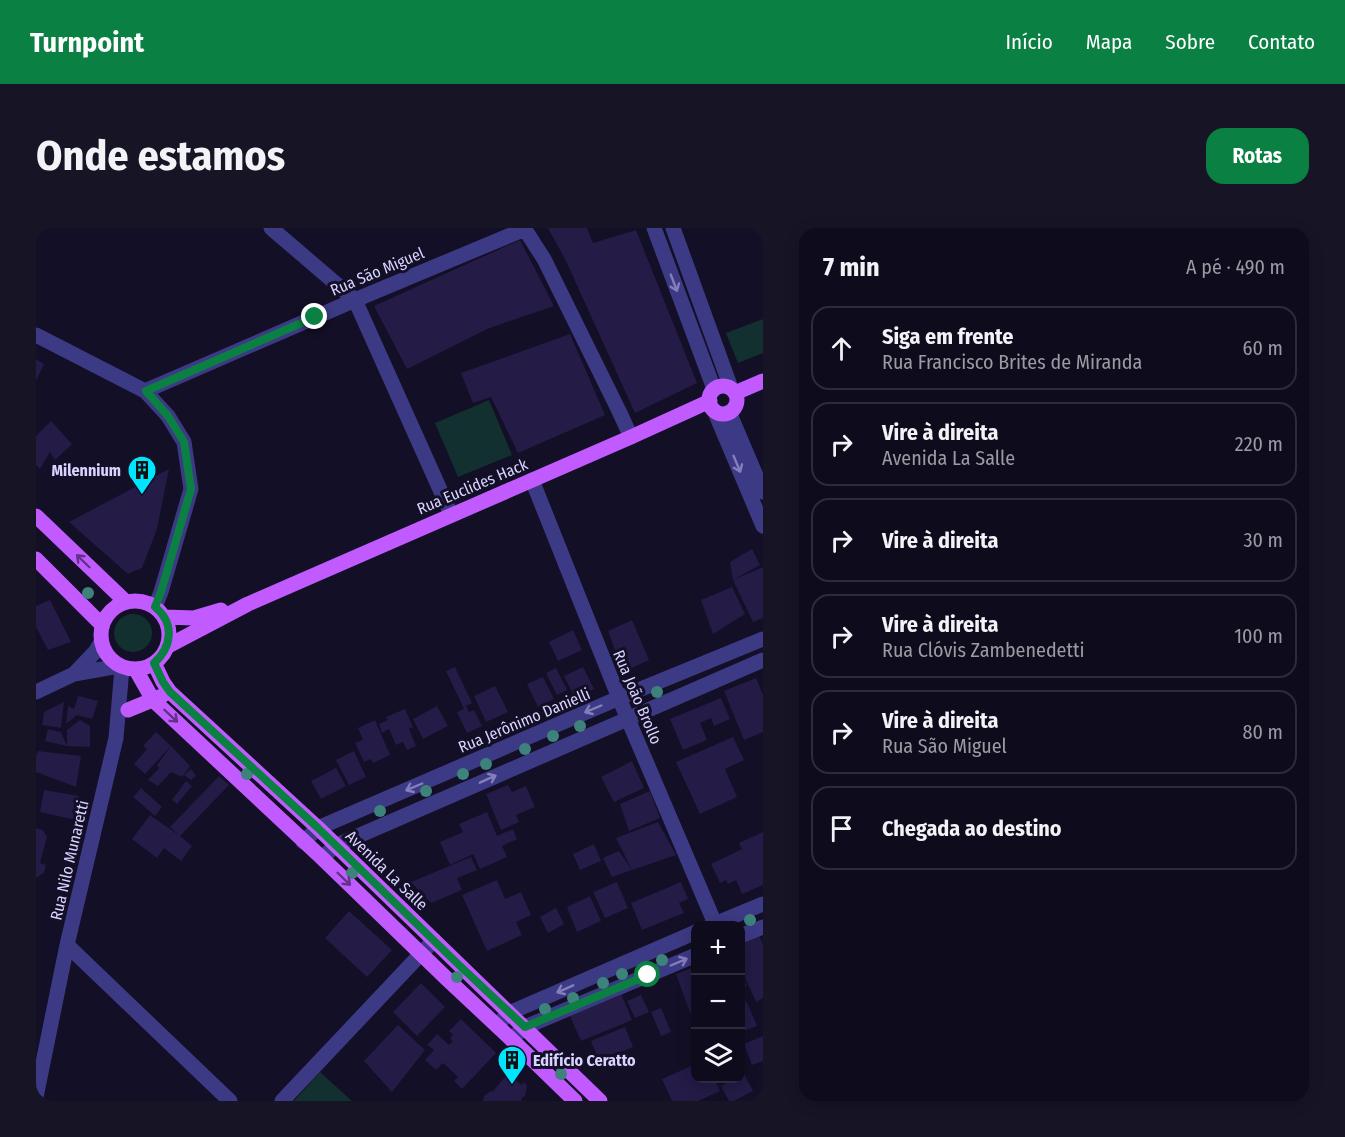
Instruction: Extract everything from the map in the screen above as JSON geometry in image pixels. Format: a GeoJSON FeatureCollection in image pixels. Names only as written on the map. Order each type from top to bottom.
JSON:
{"type":"FeatureCollection","features":[{"type":"Feature","properties":{"kind":"main road"},"geometry":{"type":"LineString","coordinates":[[717,403],[736,406],[737,399],[733,391],[763,381]]}},
{"type":"Feature","properties":{"kind":"main road","name":"Rua Euclides Hack"},"geometry":{"type":"LineString","coordinates":[[168,646],[248,604],[451,514],[717,403],[718,387],[725,386],[733,391]]}},
{"type":"Feature","properties":{"kind":"main road"},"geometry":{"type":"LineString","coordinates":[[36,516],[125,601]]}},
{"type":"Feature","properties":{"kind":"main road"},"geometry":{"type":"LineString","coordinates":[[36,558],[102,625]]}},
{"type":"Feature","properties":{"kind":"main road"},"geometry":{"type":"LineString","coordinates":[[128,668],[154,663],[168,646],[169,631],[160,612],[139,600],[125,601],[110,610],[102,625],[101,642],[109,657],[128,668],[153,700],[322,858],[575,1101]]}},
{"type":"Feature","properties":{"kind":"main road","name":"Rua Euclides Hack"},"geometry":{"type":"LineString","coordinates":[[160,612],[194,618],[248,604]]}},
{"type":"Feature","properties":{"kind":"main road","name":"Avenida La Salle"},"geometry":{"type":"LineString","coordinates":[[154,663],[170,692],[318,828],[600,1101]]}},
{"type":"Feature","properties":{"kind":"main road"},"geometry":{"type":"LineString","coordinates":[[128,710],[170,692]]}},
{"type":"Feature","properties":{"kind":"street"},"geometry":{"type":"LineString","coordinates":[[271,228],[355,300],[451,514]]}},
{"type":"Feature","properties":{"kind":"street"},"geometry":{"type":"LineString","coordinates":[[525,228],[544,259],[631,437]]}},
{"type":"Feature","properties":{"kind":"street","name":"Rua São Miguel"},"geometry":{"type":"LineString","coordinates":[[146,391],[525,228]]}},
{"type":"Feature","properties":{"kind":"street"},"geometry":{"type":"LineString","coordinates":[[733,391],[674,230],[656,234],[717,403],[756,487],[763,526]]}},
{"type":"Feature","properties":{"kind":"street"},"geometry":{"type":"LineString","coordinates":[[36,335],[146,391],[168,416],[184,442],[191,489],[161,592],[160,612]]}},
{"type":"Feature","properties":{"kind":"street","name":"Rua João Brollo"},"geometry":{"type":"LineString","coordinates":[[532,480],[619,698],[712,921]]}},
{"type":"Feature","properties":{"kind":"street","name":"Rua Jerônimo Danielli"},"geometry":{"type":"LineString","coordinates":[[303,842],[318,828],[619,698],[763,639]]}},
{"type":"Feature","properties":{"kind":"street"},"geometry":{"type":"LineString","coordinates":[[74,674],[95,652],[101,642]]}},
{"type":"Feature","properties":{"kind":"street"},"geometry":{"type":"LineString","coordinates":[[728,653],[737,671]]}},
{"type":"Feature","properties":{"kind":"street"},"geometry":{"type":"LineString","coordinates":[[322,858],[335,846],[763,660]]}},
{"type":"Feature","properties":{"kind":"street"},"geometry":{"type":"LineString","coordinates":[[36,692],[74,674],[128,668]]}},
{"type":"Feature","properties":{"kind":"street","name":"Rua Nilo Munaretti"},"geometry":{"type":"LineString","coordinates":[[116,738],[128,710],[128,668]]}},
{"type":"Feature","properties":{"kind":"street","name":"Rua Nilo Munaretti"},"geometry":{"type":"LineString","coordinates":[[36,1097],[67,945],[116,738],[128,668]]}},
{"type":"Feature","properties":{"kind":"street"},"geometry":{"type":"LineString","coordinates":[[678,674],[687,693]]}},
{"type":"Feature","properties":{"kind":"street"},"geometry":{"type":"LineString","coordinates":[[534,735],[544,755]]}},
{"type":"Feature","properties":{"kind":"street"},"geometry":{"type":"LineString","coordinates":[[442,775],[452,795]]}},
{"type":"Feature","properties":{"kind":"street"},"geometry":{"type":"LineString","coordinates":[[723,921],[763,904]]}},
{"type":"Feature","properties":{"kind":"street"},"geometry":{"type":"LineString","coordinates":[[745,934],[763,927]]}},
{"type":"Feature","properties":{"kind":"street"},"geometry":{"type":"LineString","coordinates":[[496,1025],[509,1013],[691,934]]}},
{"type":"Feature","properties":{"kind":"street"},"geometry":{"type":"LineString","coordinates":[[282,1101],[434,940]]}},
{"type":"Feature","properties":{"kind":"street"},"geometry":{"type":"LineString","coordinates":[[67,945],[230,1101]]}},
{"type":"Feature","properties":{"kind":"street"},"geometry":{"type":"LineString","coordinates":[[640,956],[648,975]]}},
{"type":"Feature","properties":{"kind":"street"},"geometry":{"type":"LineString","coordinates":[[512,1039],[525,1027],[691,957]]}},
{"type":"Feature","properties":{"kind":"street"},"geometry":{"type":"LineString","coordinates":[[586,979],[594,998]]}},
{"type":"Feature","properties":{"kind":"green space"},"geometry":{"type":"Polygon","coordinates":[[[763,319],[763,353],[738,363],[726,333],[763,319]]]}},
{"type":"Feature","properties":{"kind":"green space"},"geometry":{"type":"Polygon","coordinates":[[[489,400],[512,455],[458,477],[435,423],[489,400]]]}},
{"type":"Feature","properties":{"kind":"green space"},"geometry":{"type":"Polygon","coordinates":[[[133,614],[140,615],[146,620],[151,626],[151,640],[146,646],[140,651],[133,652],[126,651],[120,646],[115,640],[114,633],[115,626],[120,620],[126,615],[133,614]]]}},
{"type":"Feature","properties":{"kind":"green space"},"geometry":{"type":"Polygon","coordinates":[[[320,1072],[352,1101],[294,1101],[320,1072]]]}},
{"type":"Feature","properties":{"kind":"building"},"geometry":{"type":"Polygon","coordinates":[[[548,228],[587,228],[593,243],[636,230],[697,383],[635,413],[566,261],[548,228]]]}},
{"type":"Feature","properties":{"kind":"building"},"geometry":{"type":"Polygon","coordinates":[[[520,240],[554,306],[487,329],[407,369],[374,306],[520,240]]]}},
{"type":"Feature","properties":{"kind":"building"},"geometry":{"type":"Polygon","coordinates":[[[570,334],[605,415],[518,453],[491,397],[473,403],[461,373],[570,334]]]}},
{"type":"Feature","properties":{"kind":"building"},"geometry":{"type":"Polygon","coordinates":[[[36,359],[44,364],[36,381],[36,359]]]}},
{"type":"Feature","properties":{"kind":"building"},"geometry":{"type":"Polygon","coordinates":[[[51,421],[72,444],[55,460],[50,452],[40,469],[36,465],[36,436],[51,421]]]}},
{"type":"Feature","properties":{"kind":"building","name":"Milennium"},"geometry":{"type":"Polygon","coordinates":[[[169,469],[157,529],[142,568],[128,574],[69,522],[169,469]]]}},
{"type":"Feature","properties":{"kind":"building"},"geometry":{"type":"Polygon","coordinates":[[[752,549],[760,565],[733,580],[730,562],[752,549]]]}},
{"type":"Feature","properties":{"kind":"building"},"geometry":{"type":"Polygon","coordinates":[[[763,567],[763,618],[753,622],[733,580],[763,567]]]}},
{"type":"Feature","properties":{"kind":"building"},"geometry":{"type":"Polygon","coordinates":[[[732,587],[745,614],[713,634],[701,600],[732,587]]]}},
{"type":"Feature","properties":{"kind":"building"},"geometry":{"type":"Polygon","coordinates":[[[50,600],[71,642],[48,650],[36,627],[36,606],[50,600]]]}},
{"type":"Feature","properties":{"kind":"building"},"geometry":{"type":"Polygon","coordinates":[[[632,620],[649,660],[623,672],[608,631],[632,620]]]}},
{"type":"Feature","properties":{"kind":"building"},"geometry":{"type":"Polygon","coordinates":[[[573,630],[582,650],[558,661],[549,642],[573,630]]]}},
{"type":"Feature","properties":{"kind":"building"},"geometry":{"type":"Polygon","coordinates":[[[455,667],[472,703],[466,706],[469,712],[474,710],[482,726],[467,733],[457,712],[464,709],[446,671],[455,667]]]}},
{"type":"Feature","properties":{"kind":"building"},"geometry":{"type":"Polygon","coordinates":[[[583,667],[594,689],[575,698],[564,676],[583,667]]]}},
{"type":"Feature","properties":{"kind":"building"},"geometry":{"type":"Polygon","coordinates":[[[556,668],[567,690],[557,695],[546,673],[556,668]]]}},
{"type":"Feature","properties":{"kind":"building"},"geometry":{"type":"Polygon","coordinates":[[[543,677],[554,699],[538,707],[527,684],[543,677]]]}},
{"type":"Feature","properties":{"kind":"building"},"geometry":{"type":"Polygon","coordinates":[[[756,678],[763,695],[763,732],[744,740],[724,691],[756,678]]]}},
{"type":"Feature","properties":{"kind":"building"},"geometry":{"type":"Polygon","coordinates":[[[495,686],[508,712],[486,722],[474,696],[495,686]]]}},
{"type":"Feature","properties":{"kind":"building"},"geometry":{"type":"Polygon","coordinates":[[[78,696],[98,701],[92,719],[77,715],[66,724],[68,706],[74,709],[78,696]]]}},
{"type":"Feature","properties":{"kind":"building"},"geometry":{"type":"Polygon","coordinates":[[[721,698],[730,719],[714,726],[711,718],[700,723],[707,740],[683,750],[670,719],[721,698]]]}},
{"type":"Feature","properties":{"kind":"building"},"geometry":{"type":"Polygon","coordinates":[[[64,702],[61,728],[42,725],[44,712],[64,702]]]}},
{"type":"Feature","properties":{"kind":"building"},"geometry":{"type":"Polygon","coordinates":[[[437,706],[448,726],[423,739],[413,719],[437,706]]]}},
{"type":"Feature","properties":{"kind":"building"},"geometry":{"type":"Polygon","coordinates":[[[405,709],[413,727],[409,729],[416,746],[407,750],[403,742],[396,745],[389,729],[382,733],[379,724],[388,720],[386,717],[405,709]]]}},
{"type":"Feature","properties":{"kind":"building"},"geometry":{"type":"Polygon","coordinates":[[[80,720],[90,726],[90,747],[67,746],[67,730],[80,720]]]}},
{"type":"Feature","properties":{"kind":"building"},"geometry":{"type":"Polygon","coordinates":[[[375,720],[390,755],[373,763],[371,759],[364,762],[355,743],[363,740],[358,728],[375,720]]]}},
{"type":"Feature","properties":{"kind":"building"},"geometry":{"type":"Polygon","coordinates":[[[48,729],[61,732],[67,746],[45,741],[48,729]]]}},
{"type":"Feature","properties":{"kind":"building"},"geometry":{"type":"Polygon","coordinates":[[[156,732],[171,746],[145,774],[134,764],[147,749],[143,746],[156,732]]]}},
{"type":"Feature","properties":{"kind":"building"},"geometry":{"type":"Polygon","coordinates":[[[733,737],[744,760],[725,769],[737,797],[700,814],[676,762],[733,737]]]}},
{"type":"Feature","properties":{"kind":"building"},"geometry":{"type":"Polygon","coordinates":[[[171,746],[190,766],[182,777],[171,772],[158,786],[148,780],[159,768],[157,765],[171,746]]]}},
{"type":"Feature","properties":{"kind":"building"},"geometry":{"type":"Polygon","coordinates":[[[38,751],[81,756],[76,787],[36,772],[38,751]]]}},
{"type":"Feature","properties":{"kind":"building"},"geometry":{"type":"Polygon","coordinates":[[[354,751],[366,777],[349,785],[336,760],[354,751]]]}},
{"type":"Feature","properties":{"kind":"building"},"geometry":{"type":"Polygon","coordinates":[[[632,761],[644,788],[614,802],[601,777],[632,761]]]}},
{"type":"Feature","properties":{"kind":"building"},"geometry":{"type":"Polygon","coordinates":[[[336,768],[346,786],[321,799],[311,781],[336,768]]]}},
{"type":"Feature","properties":{"kind":"building"},"geometry":{"type":"Polygon","coordinates":[[[191,769],[196,776],[191,780],[184,775],[191,769]]]}},
{"type":"Feature","properties":{"kind":"building"},"geometry":{"type":"Polygon","coordinates":[[[219,776],[229,785],[180,836],[170,827],[219,776]]]}},
{"type":"Feature","properties":{"kind":"building"},"geometry":{"type":"Polygon","coordinates":[[[186,781],[192,786],[177,804],[172,800],[186,781]]]}},
{"type":"Feature","properties":{"kind":"building"},"geometry":{"type":"Polygon","coordinates":[[[508,785],[512,792],[526,786],[535,807],[516,815],[519,822],[501,830],[486,794],[508,785]]]}},
{"type":"Feature","properties":{"kind":"building"},"geometry":{"type":"Polygon","coordinates":[[[141,788],[162,807],[155,816],[133,797],[141,788]]]}},
{"type":"Feature","properties":{"kind":"building"},"geometry":{"type":"Polygon","coordinates":[[[44,790],[79,796],[76,820],[40,812],[44,790]]]}},
{"type":"Feature","properties":{"kind":"building"},"geometry":{"type":"Polygon","coordinates":[[[650,791],[660,818],[629,831],[620,804],[650,791]]]}},
{"type":"Feature","properties":{"kind":"building"},"geometry":{"type":"Polygon","coordinates":[[[487,812],[497,836],[513,829],[517,839],[502,846],[507,857],[480,869],[473,854],[450,865],[440,842],[463,832],[459,824],[487,812]]]}},
{"type":"Feature","properties":{"kind":"building"},"geometry":{"type":"Polygon","coordinates":[[[150,815],[192,846],[181,861],[164,848],[157,858],[132,839],[150,815]]]}},
{"type":"Feature","properties":{"kind":"building"},"geometry":{"type":"Polygon","coordinates":[[[658,822],[676,855],[632,870],[616,838],[658,822]]]}},
{"type":"Feature","properties":{"kind":"building"},"geometry":{"type":"Polygon","coordinates":[[[36,828],[43,830],[47,837],[40,863],[46,865],[44,873],[36,878],[36,828]]]}},
{"type":"Feature","properties":{"kind":"building"},"geometry":{"type":"Polygon","coordinates":[[[763,832],[763,885],[742,894],[736,880],[728,884],[726,880],[720,883],[711,864],[742,849],[739,843],[763,832]]]}},
{"type":"Feature","properties":{"kind":"building"},"geometry":{"type":"Polygon","coordinates":[[[594,844],[601,861],[580,870],[573,854],[594,844]]]}},
{"type":"Feature","properties":{"kind":"building"},"geometry":{"type":"Polygon","coordinates":[[[619,851],[632,870],[612,877],[603,858],[619,851]]]}},
{"type":"Feature","properties":{"kind":"building"},"geometry":{"type":"Polygon","coordinates":[[[471,857],[477,870],[457,878],[462,890],[431,903],[411,882],[471,857]]]}},
{"type":"Feature","properties":{"kind":"building"},"geometry":{"type":"Polygon","coordinates":[[[497,880],[505,899],[521,892],[531,915],[516,922],[522,935],[487,951],[462,895],[497,880]]]}},
{"type":"Feature","properties":{"kind":"building"},"geometry":{"type":"Polygon","coordinates":[[[617,882],[628,908],[605,918],[593,892],[617,882]]]}},
{"type":"Feature","properties":{"kind":"building"},"geometry":{"type":"Polygon","coordinates":[[[681,882],[688,899],[679,903],[684,913],[642,930],[631,903],[681,882]]]}},
{"type":"Feature","properties":{"kind":"building"},"geometry":{"type":"Polygon","coordinates":[[[590,896],[601,921],[577,932],[567,907],[590,896]]]}},
{"type":"Feature","properties":{"kind":"building"},"geometry":{"type":"Polygon","coordinates":[[[556,908],[564,924],[548,933],[540,917],[556,908]]]}},
{"type":"Feature","properties":{"kind":"building"},"geometry":{"type":"Polygon","coordinates":[[[349,911],[392,950],[367,977],[325,938],[349,911]]]}},
{"type":"Feature","properties":{"kind":"building"},"geometry":{"type":"Polygon","coordinates":[[[758,934],[763,944],[763,998],[756,1002],[745,978],[745,941],[758,934]]]}},
{"type":"Feature","properties":{"kind":"building"},"geometry":{"type":"Polygon","coordinates":[[[691,968],[691,1015],[676,974],[691,968]]]}},
{"type":"Feature","properties":{"kind":"building"},"geometry":{"type":"Polygon","coordinates":[[[421,983],[445,1007],[417,1036],[393,1012],[421,983]]]}},
{"type":"Feature","properties":{"kind":"building"},"geometry":{"type":"Polygon","coordinates":[[[624,994],[622,996],[632,1020],[581,1041],[570,1016],[624,994]]]}},
{"type":"Feature","properties":{"kind":"building"},"geometry":{"type":"Polygon","coordinates":[[[641,995],[649,1012],[635,1018],[627,1001],[641,995]]]}},
{"type":"Feature","properties":{"kind":"building"},"geometry":{"type":"Polygon","coordinates":[[[745,1000],[757,1026],[745,1030],[745,1029],[745,1000]]]}},
{"type":"Feature","properties":{"kind":"building"},"geometry":{"type":"Polygon","coordinates":[[[661,1008],[671,1032],[661,1036],[651,1012],[661,1008]]]}},
{"type":"Feature","properties":{"kind":"building"},"geometry":{"type":"Polygon","coordinates":[[[461,1019],[496,1053],[462,1089],[454,1081],[458,1077],[443,1063],[436,1070],[425,1060],[434,1050],[427,1045],[437,1034],[449,1045],[453,1041],[450,1038],[453,1035],[449,1031],[461,1019]]]}},
{"type":"Feature","properties":{"kind":"building"},"geometry":{"type":"Polygon","coordinates":[[[398,1025],[425,1050],[392,1092],[364,1061],[398,1025]]]}},
{"type":"Feature","properties":{"kind":"building"},"geometry":{"type":"Polygon","coordinates":[[[625,1027],[633,1047],[599,1060],[591,1041],[625,1027]]]}},
{"type":"Feature","properties":{"kind":"building"},"geometry":{"type":"Polygon","coordinates":[[[763,1036],[763,1061],[752,1065],[745,1044],[763,1036]]]}},
{"type":"Feature","properties":{"kind":"building"},"geometry":{"type":"Polygon","coordinates":[[[691,1066],[691,1083],[716,1083],[720,1091],[698,1101],[672,1101],[662,1079],[691,1066]]]}},
{"type":"Feature","properties":{"kind":"building","name":"Edifício Ceratto"},"geometry":{"type":"Polygon","coordinates":[[[511,1070],[517,1075],[514,1078],[521,1085],[524,1082],[527,1086],[525,1096],[521,1101],[483,1101],[484,1096],[493,1091],[511,1070]]]}},
{"type":"Feature","properties":{"kind":"building"},"geometry":{"type":"Polygon","coordinates":[[[745,1076],[753,1091],[734,1101],[729,1101],[721,1086],[727,1083],[745,1083],[745,1076]]]}},
{"type":"Feature","properties":{"kind":"place","name":"Milennium"},"geometry":{"type":"Point","coordinates":[142,496]}},
{"type":"Feature","properties":{"kind":"place","name":"Edifício Ceratto"},"geometry":{"type":"Point","coordinates":[512,1086]}},
{"type":"Feature","properties":{"kind":"route"},"geometry":{"type":"LineString","coordinates":[[315,317],[146,391],[168,416],[184,442],[191,489],[155,607],[164,617],[169,631],[168,646],[154,663],[163,682],[170,692],[318,828],[525,1027],[648,975]]}}]}
